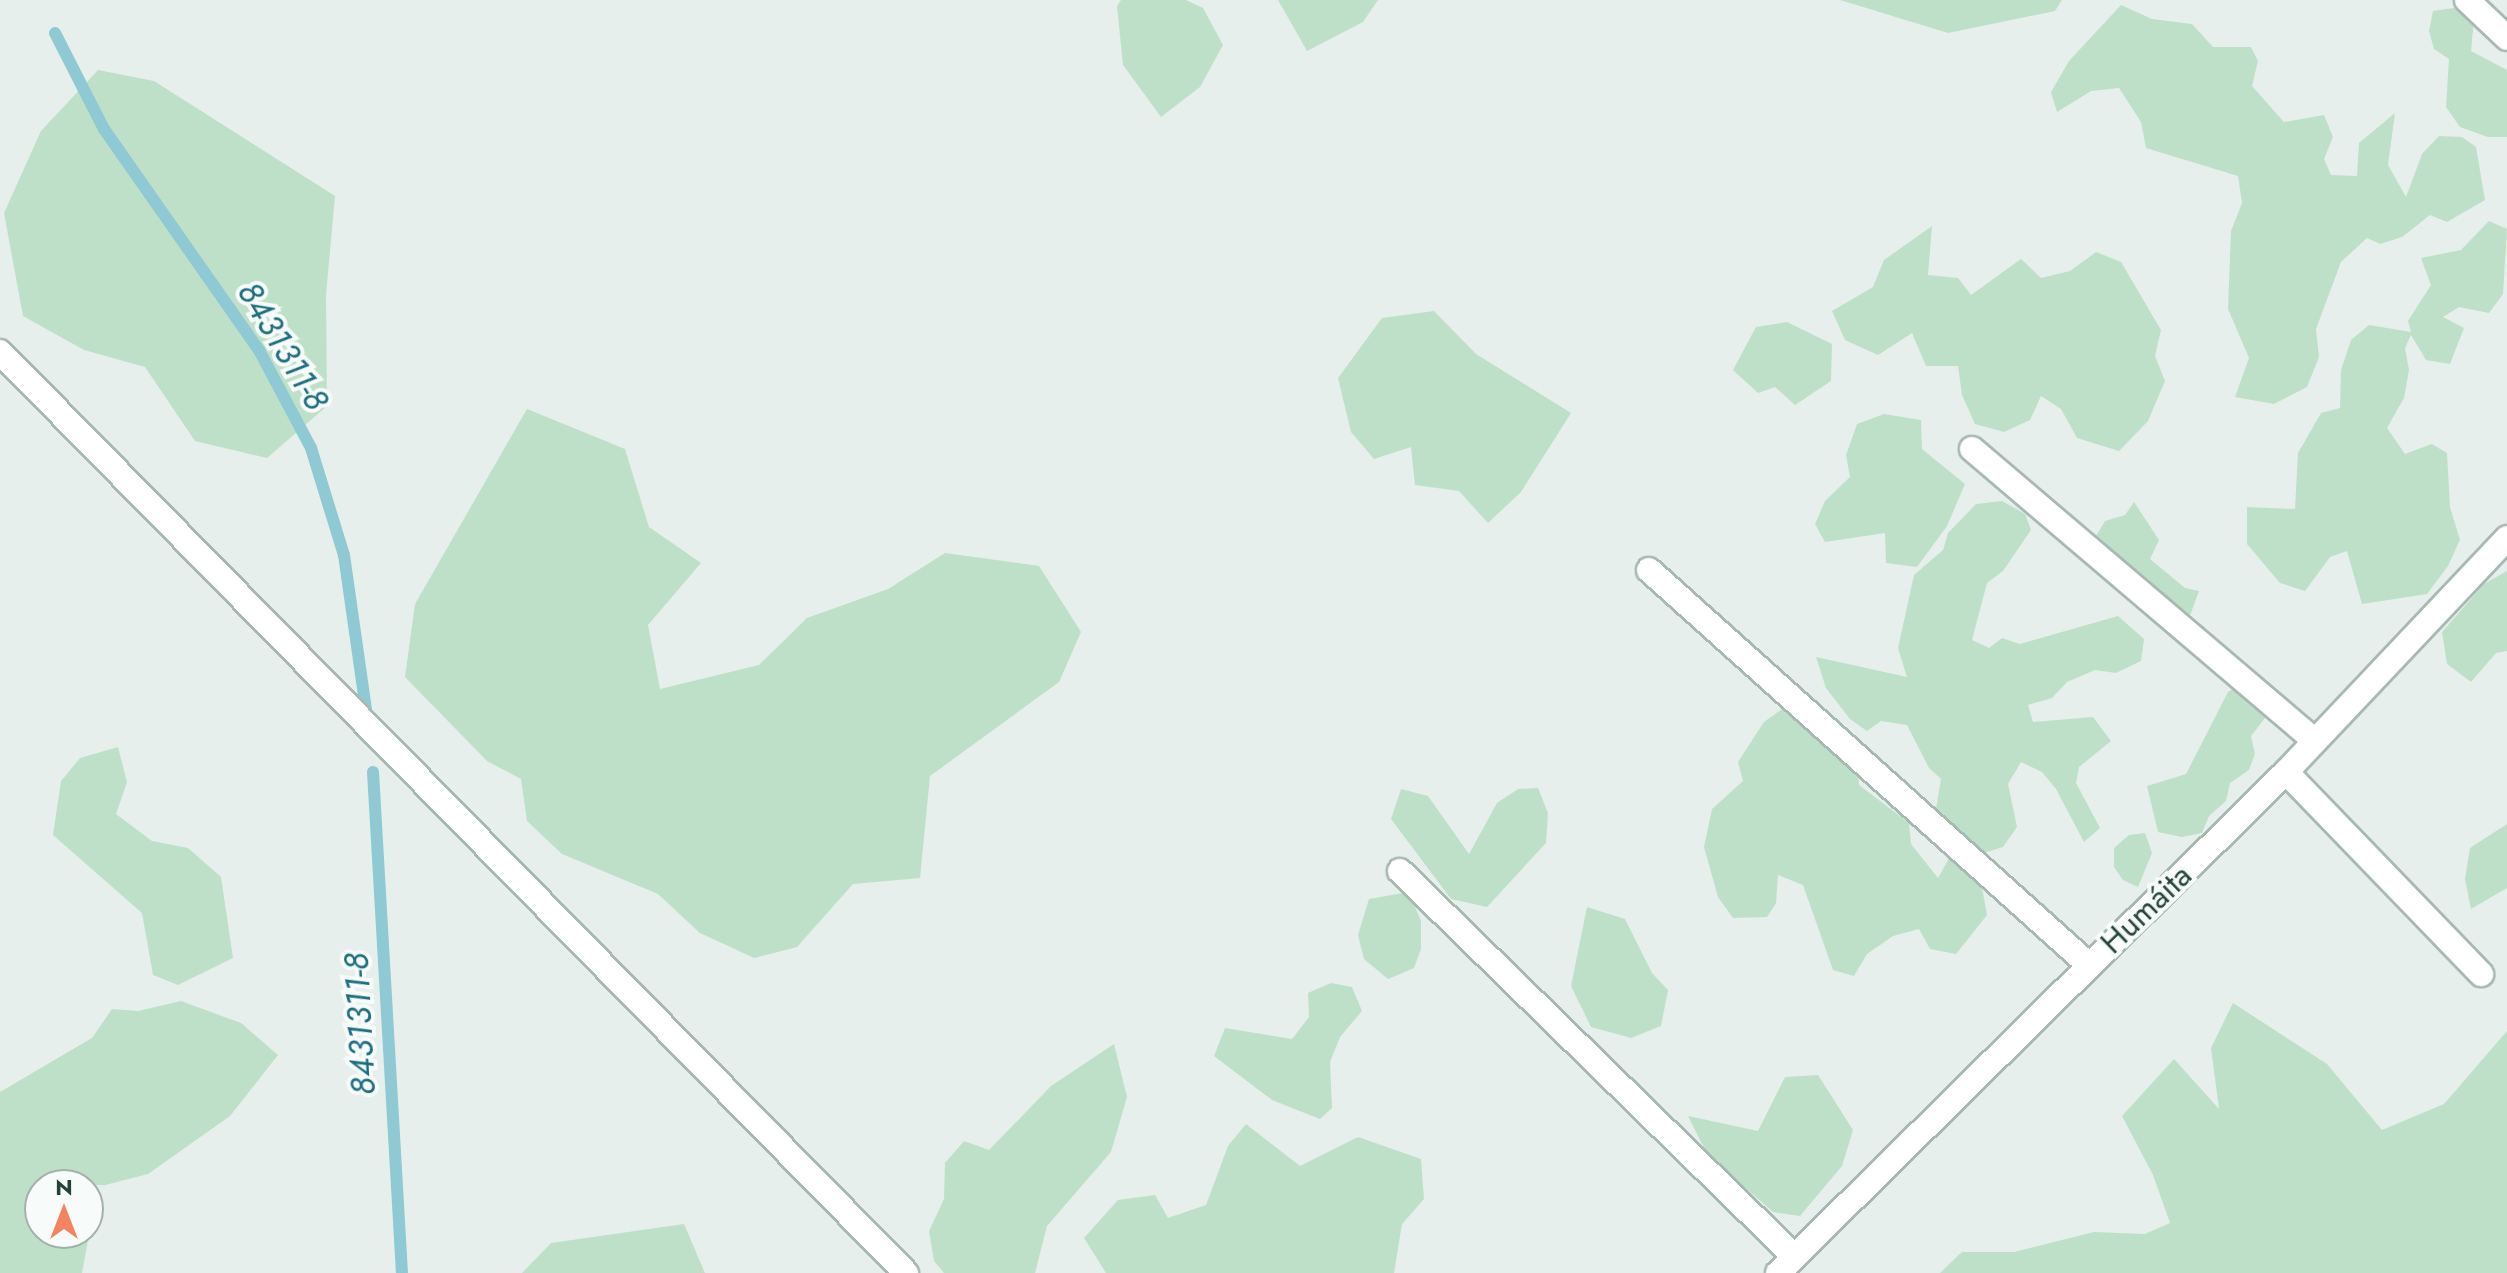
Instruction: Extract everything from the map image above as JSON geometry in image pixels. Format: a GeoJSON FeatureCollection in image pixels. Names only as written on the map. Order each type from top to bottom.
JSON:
{"type":"FeatureCollection","features":[{"type":"Feature","properties":{"kind":"street"},"geometry":{"type":"LineString","coordinates":[[2467,0],[2507,38]]}},
{"type":"Feature","properties":{"kind":"street"},"geometry":{"type":"LineString","coordinates":[[0,352],[906,1273]]}},
{"type":"Feature","properties":{"kind":"street"},"geometry":{"type":"LineString","coordinates":[[1972,449],[2313,739]]}},
{"type":"Feature","properties":{"kind":"street","name":"Humáita"},"geometry":{"type":"LineString","coordinates":[[1786,1265],[2286,772],[2313,739],[2507,538]]}},
{"type":"Feature","properties":{"kind":"street"},"geometry":{"type":"LineString","coordinates":[[1649,570],[2089,965]]}},
{"type":"Feature","properties":{"kind":"street"},"geometry":{"type":"LineString","coordinates":[[2286,772],[2481,974]]}},
{"type":"Feature","properties":{"kind":"street"},"geometry":{"type":"LineString","coordinates":[[1400,871],[1786,1265]]}},
{"type":"Feature","properties":{"kind":"green space"},"geometry":{"type":"Polygon","coordinates":[[[1121,0],[1186,0],[1203,8],[1223,45],[1200,87],[1161,117],[1123,65],[1117,6],[1121,0]]]}},
{"type":"Feature","properties":{"kind":"green space"},"geometry":{"type":"Polygon","coordinates":[[[1278,0],[1378,0],[1363,22],[1307,51],[1278,0]]]}},
{"type":"Feature","properties":{"kind":"green space"},"geometry":{"type":"Polygon","coordinates":[[[1840,0],[2062,0],[2055,11],[1948,33],[1840,0]]]}},
{"type":"Feature","properties":{"kind":"green space"},"geometry":{"type":"Polygon","coordinates":[[[2121,5],[2152,19],[2192,24],[2213,47],[2251,47],[2258,61],[2252,86],[2284,122],[2324,115],[2333,137],[2324,159],[2331,175],[2357,176],[2359,143],[2395,113],[2388,165],[2406,197],[2422,154],[2439,136],[2462,137],[2476,147],[2485,200],[2447,222],[2430,215],[2402,237],[2380,244],[2367,238],[2341,262],[2316,329],[2319,357],[2307,387],[2274,404],[2235,397],[2249,358],[2228,309],[2231,231],[2242,203],[2238,176],[2146,148],[2141,122],[2119,88],[2091,91],[2057,112],[2051,92],[2069,61],[2121,5]]]}},
{"type":"Feature","properties":{"kind":"green space"},"geometry":{"type":"Polygon","coordinates":[[[2454,8],[2474,19],[2471,51],[2507,70],[2507,137],[2488,137],[2460,127],[2446,107],[2449,59],[2434,49],[2429,31],[2433,11],[2454,8]]]}},
{"type":"Feature","properties":{"kind":"green space"},"geometry":{"type":"Polygon","coordinates":[[[98,70],[154,81],[335,196],[326,295],[327,406],[267,458],[195,441],[145,367],[84,350],[23,316],[4,213],[41,131],[98,70]]]}},
{"type":"Feature","properties":{"kind":"green space"},"geometry":{"type":"Polygon","coordinates":[[[2489,221],[2507,229],[2503,294],[2489,313],[2459,307],[2443,317],[2464,328],[2450,364],[2426,360],[2411,335],[2405,348],[2409,370],[2404,398],[2387,428],[2405,454],[2432,444],[2447,453],[2450,507],[2460,540],[2448,566],[2427,594],[2362,604],[2347,551],[2330,557],[2305,591],[2280,583],[2247,544],[2247,507],[2295,509],[2298,453],[2321,413],[2340,408],[2341,370],[2351,340],[2369,325],[2411,332],[2408,321],[2431,285],[2421,258],[2461,250],[2489,221]]]}},
{"type":"Feature","properties":{"kind":"green space"},"geometry":{"type":"Polygon","coordinates":[[[1932,226],[1928,275],[1958,278],[1971,295],[2021,259],[2041,278],[2070,271],[2096,252],[2121,262],[2161,330],[2155,356],[2165,381],[2148,421],[2119,451],[2077,438],[2061,409],[2041,396],[2030,420],[2004,432],[1975,424],[1962,395],[1958,366],[1926,366],[1912,333],[1878,355],[1845,340],[1832,311],[1873,287],[1884,260],[1932,226]]]}},
{"type":"Feature","properties":{"kind":"green space"},"geometry":{"type":"Polygon","coordinates":[[[1434,311],[1476,354],[1571,413],[1521,492],[1488,523],[1459,491],[1415,485],[1411,447],[1374,459],[1351,432],[1338,378],[1382,318],[1434,311]]]}},
{"type":"Feature","properties":{"kind":"green space"},"geometry":{"type":"Polygon","coordinates":[[[1787,322],[1832,344],[1831,381],[1795,405],[1775,387],[1758,393],[1733,370],[1756,327],[1787,322]]]}},
{"type":"Feature","properties":{"kind":"green space"},"geometry":{"type":"Polygon","coordinates":[[[527,409],[625,449],[649,527],[701,563],[648,625],[660,689],[759,665],[807,618],[888,589],[945,553],[1039,566],[1081,632],[1059,682],[930,776],[920,878],[853,884],[797,947],[754,958],[700,933],[658,894],[562,854],[527,821],[521,779],[487,761],[405,677],[415,604],[527,409]]]}},
{"type":"Feature","properties":{"kind":"green space"},"geometry":{"type":"Polygon","coordinates":[[[1884,414],[1921,420],[1922,449],[1965,484],[1947,526],[1917,567],[1886,563],[1885,533],[1825,542],[1815,524],[1825,501],[1850,477],[1846,455],[1857,424],[1884,414]]]}},
{"type":"Feature","properties":{"kind":"green space"},"geometry":{"type":"Polygon","coordinates":[[[2002,501],[2025,514],[2031,530],[2003,571],[1987,583],[1972,640],[1989,648],[2002,638],[2020,644],[2118,616],[2144,639],[2141,661],[2116,673],[2095,670],[2067,682],[2052,698],[2028,705],[2033,722],[2093,717],[2111,741],[2079,767],[2076,783],[2100,828],[2084,842],[2056,789],[2042,772],[2021,762],[2008,784],[2017,827],[2003,847],[1977,855],[1951,837],[1936,809],[1941,779],[1929,768],[1907,725],[1881,721],[1867,731],[1850,719],[1826,688],[1816,657],[1907,677],[1898,648],[1914,575],[1943,550],[1948,533],[1976,504],[2002,501]]]}},
{"type":"Feature","properties":{"kind":"green space"},"geometry":{"type":"Polygon","coordinates":[[[2134,502],[2159,540],[2150,559],[2185,588],[2199,591],[2189,618],[2173,625],[2096,536],[2105,521],[2125,515],[2134,502]]]}},
{"type":"Feature","properties":{"kind":"green space"},"geometry":{"type":"Polygon","coordinates":[[[2507,571],[2507,651],[2496,653],[2471,682],[2447,664],[2442,632],[2484,584],[2507,571]]]}},
{"type":"Feature","properties":{"kind":"green space"},"geometry":{"type":"Polygon","coordinates":[[[2247,680],[2272,709],[2251,736],[2255,754],[2249,770],[2230,783],[2226,801],[2209,816],[2202,833],[2182,837],[2158,832],[2147,786],[2186,774],[2228,692],[2247,680]]]}},
{"type":"Feature","properties":{"kind":"green space"},"geometry":{"type":"Polygon","coordinates":[[[1789,704],[1856,746],[1859,785],[1909,823],[1911,844],[1938,878],[1952,853],[1978,866],[1987,915],[1956,954],[1930,949],[1919,929],[1893,936],[1867,954],[1854,976],[1833,970],[1803,885],[1778,875],[1776,903],[1767,917],[1733,918],[1718,897],[1704,847],[1712,809],[1743,781],[1738,762],[1764,722],[1789,704]]]}},
{"type":"Feature","properties":{"kind":"green space"},"geometry":{"type":"Polygon","coordinates":[[[118,747],[127,782],[116,814],[152,841],[188,848],[221,877],[233,958],[178,985],[153,975],[142,913],[53,835],[61,781],[80,758],[118,747]]]}},
{"type":"Feature","properties":{"kind":"green space"},"geometry":{"type":"Polygon","coordinates":[[[1538,788],[1548,813],[1546,843],[1487,907],[1451,899],[1391,819],[1401,789],[1428,796],[1469,854],[1497,803],[1518,789],[1538,788]]]}},
{"type":"Feature","properties":{"kind":"green space"},"geometry":{"type":"Polygon","coordinates":[[[2507,824],[2507,888],[2471,909],[2465,879],[2470,848],[2507,824]]]}},
{"type":"Feature","properties":{"kind":"green space"},"geometry":{"type":"Polygon","coordinates":[[[2145,833],[2152,853],[2138,887],[2123,880],[2114,867],[2114,848],[2129,835],[2145,833]]]}},
{"type":"Feature","properties":{"kind":"green space"},"geometry":{"type":"Polygon","coordinates":[[[1409,892],[1421,921],[1421,949],[1414,968],[1388,979],[1364,959],[1358,935],[1369,899],[1409,892]]]}},
{"type":"Feature","properties":{"kind":"green space"},"geometry":{"type":"Polygon","coordinates":[[[1587,907],[1625,919],[1652,973],[1668,990],[1661,1026],[1631,1038],[1591,1027],[1571,986],[1587,907]]]}},
{"type":"Feature","properties":{"kind":"green space"},"geometry":{"type":"Polygon","coordinates":[[[1331,983],[1352,987],[1362,1011],[1340,1037],[1330,1062],[1332,1108],[1320,1119],[1272,1100],[1214,1056],[1225,1028],[1292,1039],[1309,1017],[1308,993],[1331,983]]]}},
{"type":"Feature","properties":{"kind":"green space"},"geometry":{"type":"Polygon","coordinates":[[[181,1001],[241,1023],[278,1055],[230,1116],[148,1174],[104,1185],[104,1169],[24,1169],[24,1249],[86,1249],[82,1273],[0,1273],[0,1092],[92,1038],[112,1009],[138,1011],[181,1001]]]}},
{"type":"Feature","properties":{"kind":"green space"},"geometry":{"type":"Polygon","coordinates":[[[2233,1003],[2327,1064],[2382,1130],[2444,1104],[2507,1031],[2507,1273],[1940,1273],[1962,1252],[2014,1252],[2094,1232],[2145,1234],[2170,1223],[2153,1175],[2122,1116],[2174,1059],[2219,1109],[2211,1048],[2233,1003]]]}},
{"type":"Feature","properties":{"kind":"green space"},"geometry":{"type":"Polygon","coordinates":[[[1114,1044],[1127,1097],[1111,1152],[1047,1226],[1035,1273],[944,1273],[934,1261],[929,1231],[944,1199],[945,1163],[964,1141],[989,1150],[1051,1086],[1114,1044]]]}},
{"type":"Feature","properties":{"kind":"green space"},"geometry":{"type":"Polygon","coordinates":[[[1818,1075],[1853,1130],[1842,1166],[1800,1216],[1773,1212],[1707,1154],[1688,1116],[1758,1131],[1785,1077],[1818,1075]]]}},
{"type":"Feature","properties":{"kind":"green space"},"geometry":{"type":"Polygon","coordinates":[[[1246,1124],[1300,1166],[1358,1137],[1421,1159],[1424,1199],[1402,1224],[1394,1273],[1106,1273],[1084,1238],[1118,1200],[1155,1195],[1168,1218],[1206,1205],[1228,1146],[1246,1124]]]}},
{"type":"Feature","properties":{"kind":"green space"},"geometry":{"type":"Polygon","coordinates":[[[684,1224],[705,1273],[522,1273],[551,1243],[684,1224]]]}},
{"type":"Feature","properties":{"kind":"waterway","name":"8431311-8"},"geometry":{"type":"LineString","coordinates":[[55,33],[104,129],[260,352],[311,448],[344,555],[368,723]]}},
{"type":"Feature","properties":{"kind":"waterway","name":"8431311-8"},"geometry":{"type":"LineString","coordinates":[[373,772],[402,1273]]}}]}
